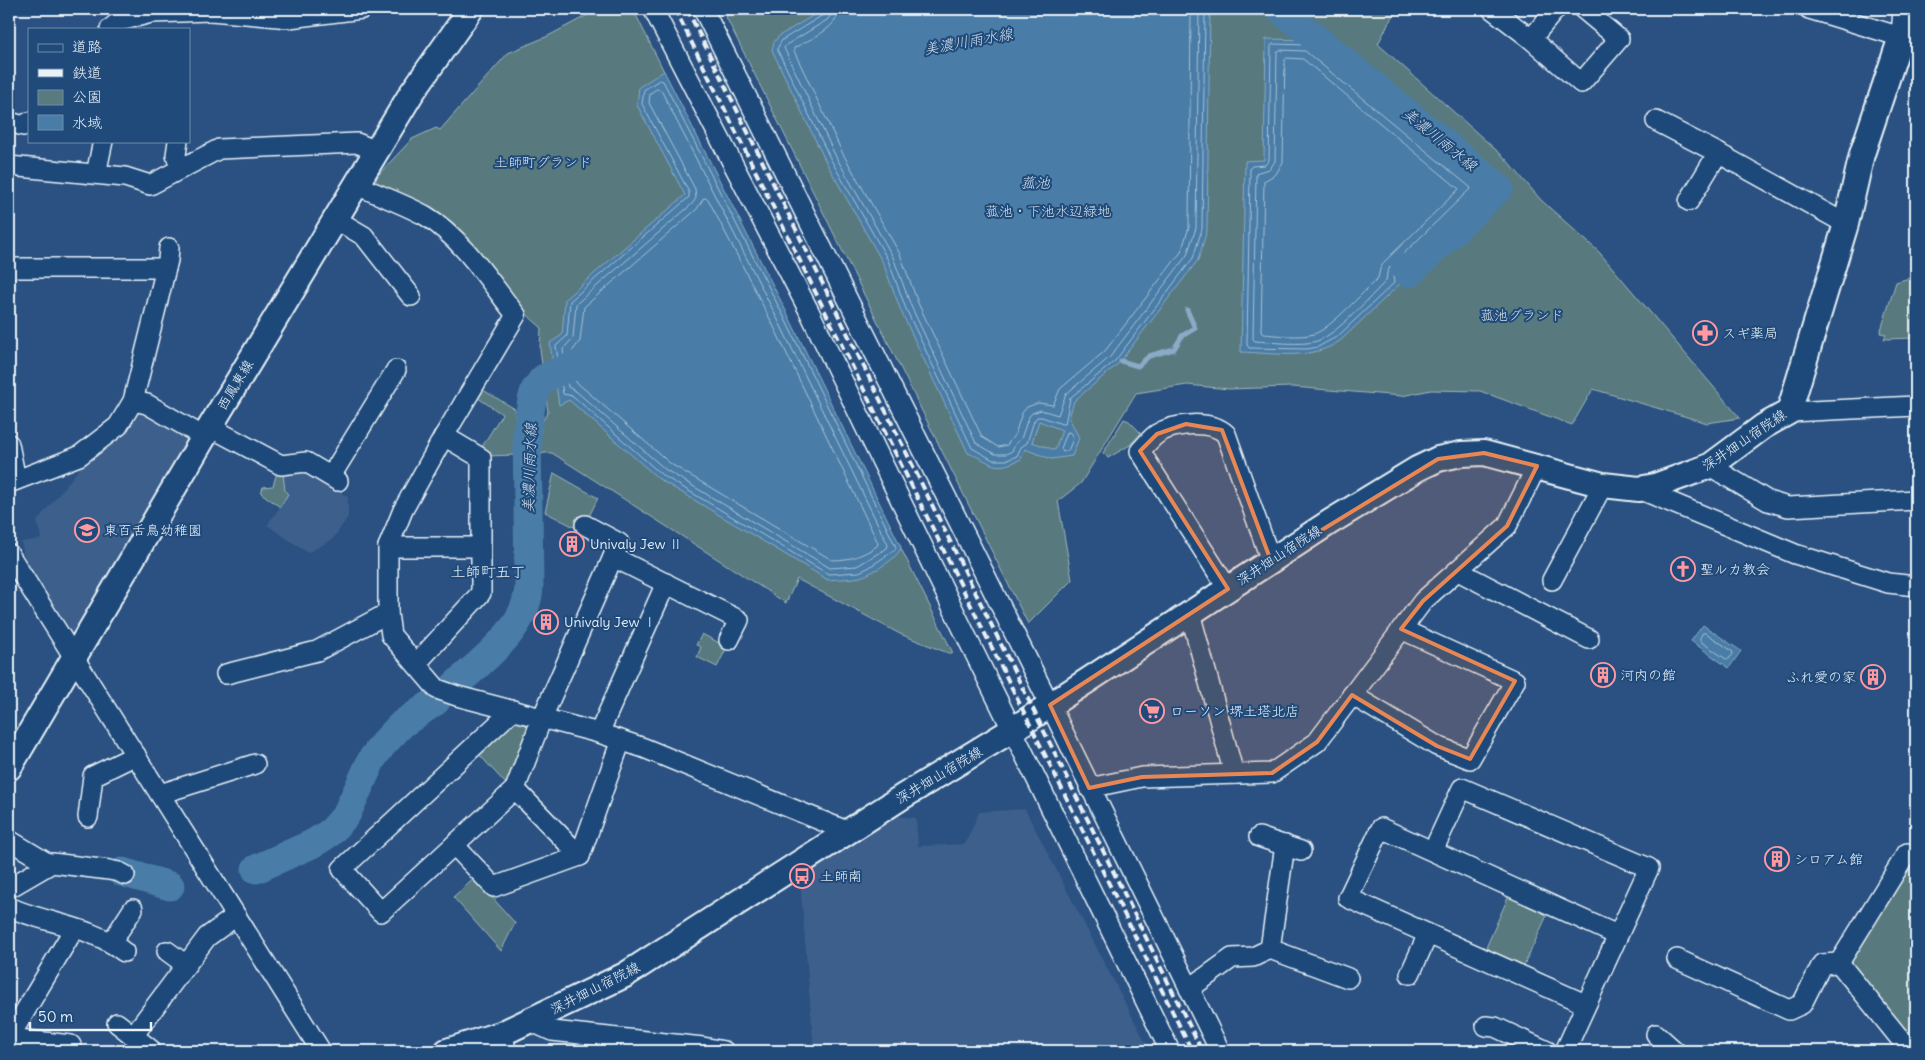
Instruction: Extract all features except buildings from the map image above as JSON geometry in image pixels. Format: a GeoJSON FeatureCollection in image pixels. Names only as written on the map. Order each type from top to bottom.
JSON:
{"type":"FeatureCollection","features":[{"type":"Feature","properties":{"kind":"main road","name":"西鳳東線"},"geometry":{"type":"LineString","coordinates":[[9,768],[207,432],[410,94],[471,9]]}},
{"type":"Feature","properties":{"kind":"main road","name":"深井畑山宿院線"},"geometry":{"type":"LineString","coordinates":[[447,1051],[504,1042],[530,1021],[625,975],[902,797],[1012,730],[1361,502],[1417,469],[1438,459],[1461,454],[1484,454],[1537,466],[1603,485],[1639,489],[1655,486],[1710,466],[1764,426],[1789,412],[1846,224],[1862,154],[1908,39]]}},
{"type":"Feature","properties":{"kind":"street"},"geometry":{"type":"LineString","coordinates":[[111,28],[120,21],[151,11],[211,11],[289,18],[362,9]]}},
{"type":"Feature","properties":{"kind":"street"},"geometry":{"type":"LineString","coordinates":[[653,9],[808,309],[1170,1051]]}},
{"type":"Feature","properties":{"kind":"street"},"geometry":{"type":"LineString","coordinates":[[703,9],[1220,1051]]}},
{"type":"Feature","properties":{"kind":"street"},"geometry":{"type":"LineString","coordinates":[[1492,9],[1531,39],[1581,83],[1619,38],[1583,9]]}},
{"type":"Feature","properties":{"kind":"street"},"geometry":{"type":"LineString","coordinates":[[1531,39],[1556,9]]}},
{"type":"Feature","properties":{"kind":"street"},"geometry":{"type":"LineString","coordinates":[[1809,9],[1908,39],[1903,9]]}},
{"type":"Feature","properties":{"kind":"street"},"geometry":{"type":"LineString","coordinates":[[1656,121],[1805,199],[1846,224]]}},
{"type":"Feature","properties":{"kind":"street"},"geometry":{"type":"LineString","coordinates":[[9,122],[24,126],[28,123]]}},
{"type":"Feature","properties":{"kind":"street"},"geometry":{"type":"LineString","coordinates":[[96,174],[103,142]]}},
{"type":"Feature","properties":{"kind":"street"},"geometry":{"type":"LineString","coordinates":[[178,142],[176,155],[180,168]]}},
{"type":"Feature","properties":{"kind":"street"},"geometry":{"type":"LineString","coordinates":[[9,166],[125,177],[150,185],[219,149],[357,143],[376,151]]}},
{"type":"Feature","properties":{"kind":"street"},"geometry":{"type":"LineString","coordinates":[[1689,200],[1718,152]]}},
{"type":"Feature","properties":{"kind":"street"},"geometry":{"type":"LineString","coordinates":[[356,185],[425,216],[447,232],[516,315],[402,510],[388,547],[388,613],[392,635],[437,689],[621,740],[849,832]]}},
{"type":"Feature","properties":{"kind":"street"},"geometry":{"type":"LineString","coordinates":[[335,218],[364,236],[411,296]]}},
{"type":"Feature","properties":{"kind":"street"},"geometry":{"type":"LineString","coordinates":[[9,444],[13,482],[79,456],[118,426],[133,401],[166,268],[169,248]]}},
{"type":"Feature","properties":{"kind":"street"},"geometry":{"type":"LineString","coordinates":[[9,268],[166,268]]}},
{"type":"Feature","properties":{"kind":"street"},"geometry":{"type":"LineString","coordinates":[[133,401],[147,404],[281,466],[306,462],[335,479],[396,370]]}},
{"type":"Feature","properties":{"kind":"street"},"geometry":{"type":"LineString","coordinates":[[1789,412],[1916,406]]}},
{"type":"Feature","properties":{"kind":"street"},"geometry":{"type":"LineString","coordinates":[[1228,589],[1140,451],[1158,434],[1192,424],[1217,428],[1226,434],[1271,560]]}},
{"type":"Feature","properties":{"kind":"street"},"geometry":{"type":"LineString","coordinates":[[416,664],[481,593],[481,458],[444,436]]}},
{"type":"Feature","properties":{"kind":"street"},"geometry":{"type":"LineString","coordinates":[[1089,788],[1142,776],[1272,773],[1317,742],[1423,601],[1458,572],[1507,526],[1537,466]]}},
{"type":"Feature","properties":{"kind":"street"},"geometry":{"type":"LineString","coordinates":[[1710,466],[1768,500],[1788,507],[1916,500]]}},
{"type":"Feature","properties":{"kind":"street"},"geometry":{"type":"LineString","coordinates":[[1552,580],[1603,485]]}},
{"type":"Feature","properties":{"kind":"street"},"geometry":{"type":"LineString","coordinates":[[1639,489],[1795,554],[1888,584],[1916,586]]}},
{"type":"Feature","properties":{"kind":"street"},"geometry":{"type":"LineString","coordinates":[[513,710],[342,869],[382,912],[515,789],[542,718],[619,543],[585,525]]}},
{"type":"Feature","properties":{"kind":"street"},"geometry":{"type":"LineString","coordinates":[[388,547],[481,547]]}},
{"type":"Feature","properties":{"kind":"street"},"geometry":{"type":"LineString","coordinates":[[9,554],[321,1051]]}},
{"type":"Feature","properties":{"kind":"street"},"geometry":{"type":"LineString","coordinates":[[613,557],[739,620],[728,640]]}},
{"type":"Feature","properties":{"kind":"street"},"geometry":{"type":"LineString","coordinates":[[1458,572],[1589,639]]}},
{"type":"Feature","properties":{"kind":"street"},"geometry":{"type":"LineString","coordinates":[[599,733],[666,583]]}},
{"type":"Feature","properties":{"kind":"street"},"geometry":{"type":"LineString","coordinates":[[226,674],[318,651],[388,613]]}},
{"type":"Feature","properties":{"kind":"street"},"geometry":{"type":"LineString","coordinates":[[1190,613],[1234,774]]}},
{"type":"Feature","properties":{"kind":"street"},"geometry":{"type":"LineString","coordinates":[[1352,695],[1437,746],[1470,759],[1515,681],[1401,628]]}},
{"type":"Feature","properties":{"kind":"street"},"geometry":{"type":"LineString","coordinates":[[580,856],[621,740]]}},
{"type":"Feature","properties":{"kind":"street"},"geometry":{"type":"LineString","coordinates":[[88,817],[93,776],[136,755]]}},
{"type":"Feature","properties":{"kind":"street"},"geometry":{"type":"LineString","coordinates":[[160,794],[255,764]]}},
{"type":"Feature","properties":{"kind":"street"},"geometry":{"type":"LineString","coordinates":[[1433,851],[1462,788],[1649,868],[1565,1051]]}},
{"type":"Feature","properties":{"kind":"street"},"geometry":{"type":"LineString","coordinates":[[515,789],[580,856]]}},
{"type":"Feature","properties":{"kind":"street"},"geometry":{"type":"LineString","coordinates":[[1585,1004],[1348,898],[1380,828],[1618,935]]}},
{"type":"Feature","properties":{"kind":"street"},"geometry":{"type":"LineString","coordinates":[[1259,837],[1293,848],[1270,949]]}},
{"type":"Feature","properties":{"kind":"street"},"geometry":{"type":"LineString","coordinates":[[9,840],[49,864]]}},
{"type":"Feature","properties":{"kind":"street"},"geometry":{"type":"LineString","coordinates":[[454,846],[494,887],[580,856]]}},
{"type":"Feature","properties":{"kind":"street"},"geometry":{"type":"LineString","coordinates":[[1839,963],[1907,853],[1916,857]]}},
{"type":"Feature","properties":{"kind":"street"},"geometry":{"type":"LineString","coordinates":[[9,888],[32,876],[49,864],[55,863],[119,872],[124,876]]}},
{"type":"Feature","properties":{"kind":"street"},"geometry":{"type":"LineString","coordinates":[[9,908],[93,934],[118,947],[133,909]]}},
{"type":"Feature","properties":{"kind":"street"},"geometry":{"type":"LineString","coordinates":[[133,1036],[207,937],[236,916]]}},
{"type":"Feature","properties":{"kind":"street"},"geometry":{"type":"LineString","coordinates":[[71,1051],[71,1044],[9,1038],[74,929]]}},
{"type":"Feature","properties":{"kind":"street"},"geometry":{"type":"LineString","coordinates":[[1410,974],[1428,934]]}},
{"type":"Feature","properties":{"kind":"street"},"geometry":{"type":"LineString","coordinates":[[1188,989],[1232,958],[1253,957],[1270,949],[1348,978]]}},
{"type":"Feature","properties":{"kind":"street"},"geometry":{"type":"LineString","coordinates":[[167,951],[186,965]]}},
{"type":"Feature","properties":{"kind":"street"},"geometry":{"type":"LineString","coordinates":[[1677,959],[1789,1010],[1802,1004],[1822,964],[1839,963]]}},
{"type":"Feature","properties":{"kind":"street"},"geometry":{"type":"LineString","coordinates":[[1839,963],[1910,1051]]}},
{"type":"Feature","properties":{"kind":"street"},"geometry":{"type":"LineString","coordinates":[[530,1021],[552,1031],[703,1047],[724,1051]]}},
{"type":"Feature","properties":{"kind":"street"},"geometry":{"type":"LineString","coordinates":[[117,1023],[150,1049]]}},
{"type":"Feature","properties":{"kind":"street"},"geometry":{"type":"LineString","coordinates":[[1486,1026],[1495,1027],[1547,1051]]}},
{"type":"Feature","properties":{"kind":"street"},"geometry":{"type":"LineString","coordinates":[[1656,1034],[1675,1051]]}},
{"type":"Feature","properties":{"kind":"highlighted area"},"geometry":{"type":"Polygon","coordinates":[[[1186,424],[1222,430],[1271,561],[1438,459],[1484,453],[1537,466],[1507,526],[1423,601],[1401,629],[1515,681],[1470,759],[1437,746],[1352,695],[1317,742],[1272,773],[1142,777],[1089,788],[1050,705],[1228,589],[1140,451],[1157,434],[1186,424]]]}},
{"type":"Feature","properties":{"kind":"shaded area","name":"東百舌鳥幼稚園"},"geometry":{"type":"Polygon","coordinates":[[[137,406],[192,435],[72,638],[26,564],[21,542],[41,539],[37,521],[93,452],[137,406]]]}},
{"type":"Feature","properties":{"kind":"shaded area"},"geometry":{"type":"Polygon","coordinates":[[[303,468],[348,497],[348,517],[333,539],[308,553],[267,525],[280,507],[276,504],[283,473],[303,468]]]}},
{"type":"Feature","properties":{"kind":"shaded area"},"geometry":{"type":"Polygon","coordinates":[[[1025,809],[1150,1051],[1047,1051],[1012,1043],[953,1051],[814,1051],[800,880],[895,816],[916,818],[918,846],[965,844],[979,812],[1025,809]]]}},
{"type":"Feature","properties":{"kind":"green space","name":"土師町グランド"},"geometry":{"type":"Polygon","coordinates":[[[599,9],[633,9],[953,653],[948,653],[900,634],[797,579],[786,603],[552,453],[544,453],[538,456],[542,422],[548,412],[540,349],[541,327],[525,312],[465,237],[439,213],[375,185],[377,176],[412,139],[436,128],[440,130],[508,53],[548,36],[599,9]]]}},
{"type":"Feature","properties":{"kind":"green space","name":"菰池・下池水辺緑地"},"geometry":{"type":"Polygon","coordinates":[[[736,9],[1396,9],[1378,44],[1505,158],[1541,200],[1599,252],[1740,418],[1707,423],[1593,389],[1572,425],[1480,391],[1431,390],[1402,396],[1292,387],[1229,389],[1187,385],[1136,393],[1081,483],[1058,501],[1072,580],[1028,624],[726,17],[736,9]]]}},
{"type":"Feature","properties":{"kind":"green space"},"geometry":{"type":"Polygon","coordinates":[[[1916,276],[1916,338],[1884,339],[1886,334],[1880,333],[1896,282],[1916,276]]]}},
{"type":"Feature","properties":{"kind":"green space"},"geometry":{"type":"Polygon","coordinates":[[[483,390],[515,409],[516,455],[486,456],[480,450],[502,414],[478,398],[483,390]]]}},
{"type":"Feature","properties":{"kind":"green space"},"geometry":{"type":"Polygon","coordinates":[[[1124,419],[1129,421],[1141,433],[1130,445],[1108,458],[1103,453],[1124,419]]]}},
{"type":"Feature","properties":{"kind":"green space"},"geometry":{"type":"Polygon","coordinates":[[[277,472],[283,473],[285,491],[288,494],[280,507],[261,493],[263,487],[273,486],[277,472]]]}},
{"type":"Feature","properties":{"kind":"green space"},"geometry":{"type":"Polygon","coordinates":[[[554,473],[598,498],[582,531],[545,512],[554,473]]]}},
{"type":"Feature","properties":{"kind":"green space"},"geometry":{"type":"Polygon","coordinates":[[[702,634],[727,647],[717,667],[697,657],[701,647],[696,645],[702,634]]]}},
{"type":"Feature","properties":{"kind":"green space"},"geometry":{"type":"Polygon","coordinates":[[[510,719],[525,723],[528,729],[514,774],[505,783],[476,751],[510,719]]]}},
{"type":"Feature","properties":{"kind":"green space"},"geometry":{"type":"Polygon","coordinates":[[[1916,864],[1916,1045],[1850,964],[1908,866],[1916,864]]]}},
{"type":"Feature","properties":{"kind":"green space"},"geometry":{"type":"Polygon","coordinates":[[[475,878],[515,923],[501,951],[453,897],[475,878]]]}},
{"type":"Feature","properties":{"kind":"green space"},"geometry":{"type":"Polygon","coordinates":[[[1509,895],[1548,913],[1523,968],[1485,950],[1509,895]]]}},
{"type":"Feature","properties":{"kind":"water","name":"菰池"},"geometry":{"type":"Polygon","coordinates":[[[824,9],[1210,9],[1207,230],[1198,260],[1118,364],[1074,401],[1069,418],[1079,438],[1072,456],[1051,459],[1025,449],[1021,459],[998,466],[968,453],[901,311],[883,263],[826,162],[772,50],[774,42],[779,36],[824,9]],[[1039,421],[1032,442],[1055,450],[1062,430],[1039,421]]]}},
{"type":"Feature","properties":{"kind":"water"},"geometry":{"type":"Polygon","coordinates":[[[1266,39],[1308,40],[1489,188],[1397,276],[1403,281],[1341,340],[1330,347],[1306,353],[1241,352],[1245,161],[1264,160],[1266,39]]]}},
{"type":"Feature","properties":{"kind":"water"},"geometry":{"type":"Polygon","coordinates":[[[664,71],[788,315],[901,547],[890,561],[860,577],[828,580],[659,479],[569,400],[559,405],[550,343],[562,335],[565,299],[685,195],[637,105],[639,87],[664,71]]]}},
{"type":"Feature","properties":{"kind":"water"},"geometry":{"type":"Polygon","coordinates":[[[1703,625],[1741,651],[1729,668],[1691,641],[1703,625]]]}},
{"type":"Feature","properties":{"kind":"waterway","name":"美濃川雨水線"},"geometry":{"type":"LineString","coordinates":[[1280,9],[1499,188],[1409,273],[1405,268]]}},
{"type":"Feature","properties":{"kind":"waterway"},"geometry":{"type":"LineString","coordinates":[[1121,361],[1138,366],[1149,356],[1174,349],[1182,336],[1195,328],[1187,310]]}},
{"type":"Feature","properties":{"kind":"waterway","name":"美濃川雨水線"},"geometry":{"type":"LineString","coordinates":[[455,685],[502,641],[513,628],[527,600],[529,585],[527,430],[535,390],[543,379],[590,360]]}},
{"type":"Feature","properties":{"kind":"waterway","name":"美濃川雨水線"},"geometry":{"type":"LineString","coordinates":[[256,869],[314,843],[331,832],[346,815],[372,759],[383,744],[402,724],[436,701]]}},
{"type":"Feature","properties":{"kind":"waterway","name":"美濃川雨水線"},"geometry":{"type":"LineString","coordinates":[[122,872],[170,886]]}},
{"type":"Feature","properties":{"kind":"railway"},"geometry":{"type":"LineString","coordinates":[[675,9],[1192,1051]]}},
{"type":"Feature","properties":{"kind":"railway"},"geometry":{"type":"LineString","coordinates":[[687,9],[1202,1051]]}},
{"type":"Feature","properties":{"kind":"place","name":"スギ薬局"},"geometry":{"type":"Point","coordinates":[1705,333]}},
{"type":"Feature","properties":{"kind":"place","name":"東百舌鳥幼稚園"},"geometry":{"type":"Point","coordinates":[87,530]}},
{"type":"Feature","properties":{"kind":"place","name":"Univaly Jew Ⅱ"},"geometry":{"type":"Point","coordinates":[572,544]}},
{"type":"Feature","properties":{"kind":"place","name":"聖ルカ教会"},"geometry":{"type":"Point","coordinates":[1683,569]}},
{"type":"Feature","properties":{"kind":"place","name":"Univaly Jew Ⅰ"},"geometry":{"type":"Point","coordinates":[546,622]}},
{"type":"Feature","properties":{"kind":"place","name":"河内の館"},"geometry":{"type":"Point","coordinates":[1603,675]}},
{"type":"Feature","properties":{"kind":"place","name":"ふれ愛の家"},"geometry":{"type":"Point","coordinates":[1873,677]}},
{"type":"Feature","properties":{"kind":"place","name":"ローソン 堺土塔北店"},"geometry":{"type":"Point","coordinates":[1152,711]}},
{"type":"Feature","properties":{"kind":"place","name":"シロアム館"},"geometry":{"type":"Point","coordinates":[1777,859]}},
{"type":"Feature","properties":{"kind":"place","name":"土師南"},"geometry":{"type":"Point","coordinates":[802,876]}},
{"type":"Feature","properties":{"kind":"district","name":"土師町五丁"},"geometry":{"type":"Point","coordinates":[488,571]}},
{"type":"Feature","properties":{"kind":"park label","name":"菰池グランド"},"geometry":{"type":"Point","coordinates":[1522,315]}}]}
